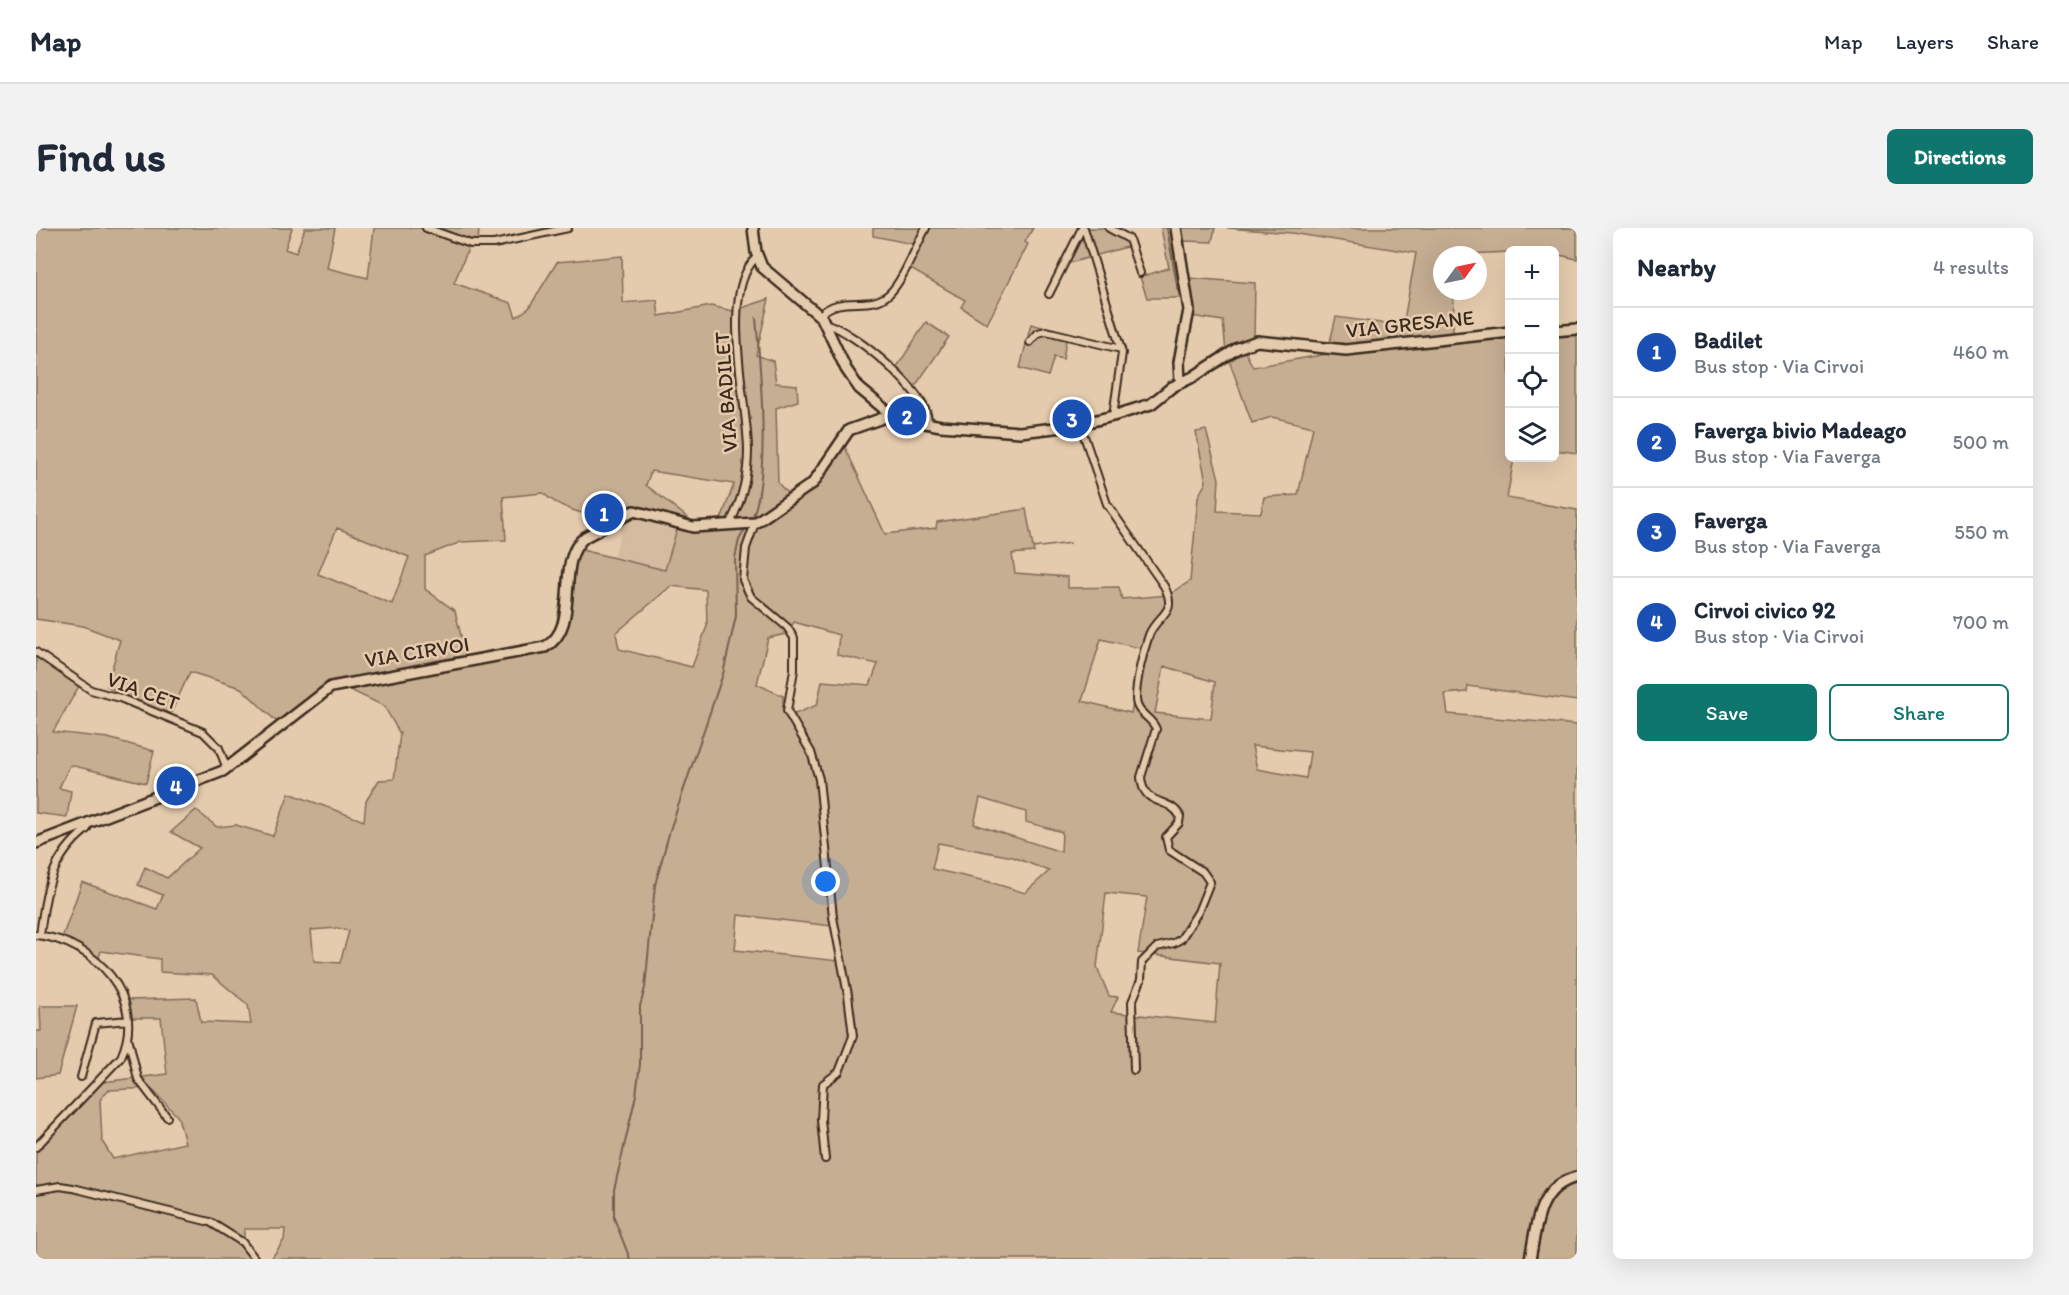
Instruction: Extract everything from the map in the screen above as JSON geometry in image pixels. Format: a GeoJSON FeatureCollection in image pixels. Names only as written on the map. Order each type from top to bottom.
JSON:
{"type":"FeatureCollection","features":[{"type":"Feature","properties":{"kind":"street"},"geometry":{"type":"LineString","coordinates":[[426,228],[471,244],[494,244],[568,228]]}},
{"type":"Feature","properties":{"kind":"street"},"geometry":{"type":"LineString","coordinates":[[753,228],[757,257],[767,273],[827,324],[851,378],[891,415],[849,430],[813,483],[755,524],[746,548],[743,580],[754,600],[787,627],[794,638],[794,670],[787,711],[811,753],[817,771],[840,961],[848,995],[853,1036],[839,1072],[823,1084],[821,1120],[825,1159]]}},
{"type":"Feature","properties":{"kind":"street"},"geometry":{"type":"LineString","coordinates":[[819,315],[826,308],[841,302],[872,302],[889,294],[926,228]]}},
{"type":"Feature","properties":{"kind":"street"},"geometry":{"type":"LineString","coordinates":[[1049,294],[1083,228]]}},
{"type":"Feature","properties":{"kind":"street"},"geometry":{"type":"LineString","coordinates":[[1083,228],[1121,349],[1122,360],[1113,416]]}},
{"type":"Feature","properties":{"kind":"street"},"geometry":{"type":"LineString","coordinates":[[1109,228],[1130,240],[1140,273]]}},
{"type":"Feature","properties":{"kind":"street"},"geometry":{"type":"LineString","coordinates":[[1176,228],[1189,310],[1179,362],[1180,382]]}},
{"type":"Feature","properties":{"kind":"street","name":"VIA BADILET"},"geometry":{"type":"LineString","coordinates":[[729,526],[745,490],[748,450],[738,357],[739,301],[748,267],[757,257]]}},
{"type":"Feature","properties":{"kind":"street"},"geometry":{"type":"LineString","coordinates":[[827,324],[850,337],[911,386],[928,413],[928,424]]}},
{"type":"Feature","properties":{"kind":"street"},"geometry":{"type":"LineString","coordinates":[[1559,331],[1577,329]]}},
{"type":"Feature","properties":{"kind":"street"},"geometry":{"type":"LineString","coordinates":[[1030,342],[1038,333],[1046,331],[1121,349]]}},
{"type":"Feature","properties":{"kind":"street","name":"VIA GRESANE"},"geometry":{"type":"LineString","coordinates":[[891,415],[902,420],[928,424],[1020,432],[1080,424],[1151,404],[1180,382],[1193,377],[1238,348],[1257,341],[1346,350],[1505,332]]}},
{"type":"Feature","properties":{"kind":"street"},"geometry":{"type":"LineString","coordinates":[[1080,424],[1107,504],[1164,586],[1169,599],[1166,613],[1149,635],[1137,694],[1138,709],[1152,721],[1156,729],[1142,772],[1141,783],[1151,799],[1174,808],[1180,816],[1179,823],[1166,837],[1169,850],[1203,872],[1210,882],[1198,912],[1181,939],[1157,947],[1142,962],[1141,980],[1132,1002],[1134,1070]]}},
{"type":"Feature","properties":{"kind":"street","name":"VIA CIRVOI"},"geometry":{"type":"LineString","coordinates":[[36,843],[227,769],[309,701],[331,687],[534,650],[551,644],[561,632],[575,548],[585,537],[627,514],[639,511],[693,527],[755,524]]}},
{"type":"Feature","properties":{"kind":"street","name":"VIA CET"},"geometry":{"type":"LineString","coordinates":[[36,652],[91,690],[120,698],[203,732],[219,748],[227,769]]}},
{"type":"Feature","properties":{"kind":"street"},"geometry":{"type":"LineString","coordinates":[[87,825],[87,829],[66,847],[55,865],[38,935],[69,944],[108,972],[128,1009],[129,1040],[138,1079],[167,1117]]}},
{"type":"Feature","properties":{"kind":"street"},"geometry":{"type":"LineString","coordinates":[[81,1077],[96,1023],[128,1020]]}},
{"type":"Feature","properties":{"kind":"street"},"geometry":{"type":"LineString","coordinates":[[36,1147],[121,1057],[129,1040]]}},
{"type":"Feature","properties":{"kind":"street"},"geometry":{"type":"LineString","coordinates":[[1530,1259],[1539,1219],[1549,1193],[1557,1184],[1577,1177]]}},
{"type":"Feature","properties":{"kind":"street"},"geometry":{"type":"LineString","coordinates":[[36,1190],[67,1186],[210,1222],[242,1242],[255,1259]]}},
{"type":"Feature","properties":{"kind":"shaded area"},"geometry":{"type":"Polygon","coordinates":[[[36,228],[292,228],[285,249],[296,253],[305,228],[335,228],[327,268],[368,278],[374,228],[479,228],[478,242],[471,242],[454,283],[511,303],[516,317],[529,308],[557,262],[622,256],[623,303],[657,300],[659,316],[711,306],[733,311],[769,299],[756,355],[773,361],[776,383],[797,385],[798,401],[776,408],[778,483],[791,497],[811,483],[840,436],[885,534],[936,528],[937,522],[1026,509],[1034,552],[1012,554],[1015,573],[1068,577],[1068,588],[1119,587],[1122,599],[1169,595],[1190,581],[1198,497],[1206,482],[1196,432],[1206,430],[1219,479],[1217,511],[1261,513],[1264,497],[1298,495],[1313,427],[1272,417],[1252,423],[1226,352],[1223,321],[1185,315],[1184,298],[1147,298],[1140,277],[1169,268],[1161,228],[1215,228],[1212,242],[1183,241],[1188,278],[1255,283],[1254,337],[1241,344],[1253,367],[1327,354],[1336,317],[1403,326],[1416,253],[1292,233],[1227,228],[1577,228],[1577,259],[1559,255],[1559,246],[1505,246],[1505,252],[1487,253],[1487,246],[1433,246],[1433,300],[1454,300],[1453,333],[1505,329],[1505,462],[1513,462],[1507,498],[1577,510],[1577,701],[1468,686],[1467,692],[1445,694],[1448,714],[1577,725],[1577,1259],[271,1259],[284,1240],[285,1229],[244,1229],[244,1240],[257,1259],[36,1259],[36,1144],[95,1083],[167,1074],[161,1018],[131,1018],[127,1000],[196,998],[201,1022],[251,1024],[248,1005],[212,975],[160,972],[160,959],[101,951],[97,964],[61,941],[82,882],[157,909],[163,895],[138,885],[145,867],[167,878],[200,848],[171,832],[196,810],[217,827],[236,825],[273,836],[289,793],[364,821],[366,801],[379,780],[394,779],[400,734],[384,706],[344,687],[312,695],[278,723],[241,688],[190,672],[168,719],[147,710],[107,686],[120,640],[83,626],[36,619],[36,228]],[[651,471],[646,485],[697,525],[719,525],[734,484],[651,471]],[[543,493],[503,497],[506,540],[461,542],[425,556],[425,589],[455,611],[468,665],[534,654],[553,646],[569,547],[665,570],[679,522],[635,506],[622,513],[600,517],[564,507],[543,493]],[[337,528],[318,574],[392,604],[409,557],[337,528]],[[671,586],[616,633],[619,649],[692,667],[707,626],[706,590],[671,586]],[[794,622],[786,634],[768,638],[757,684],[783,696],[783,709],[795,714],[817,705],[822,681],[870,685],[878,664],[837,655],[839,635],[794,622]],[[1101,639],[1082,701],[1131,713],[1144,649],[1101,639]],[[1164,666],[1155,713],[1211,719],[1215,682],[1164,666]],[[1252,746],[1257,769],[1306,778],[1310,752],[1252,746]],[[980,798],[974,824],[1061,852],[1062,832],[1026,822],[1026,812],[980,798]],[[938,843],[932,869],[990,882],[1025,893],[1049,871],[1013,857],[938,843]],[[1106,893],[1097,967],[1109,996],[1118,997],[1111,1012],[1215,1023],[1220,963],[1138,953],[1147,897],[1106,893]],[[738,915],[735,950],[839,961],[832,926],[738,915]],[[337,928],[311,930],[314,961],[340,963],[349,931],[337,928]],[[151,1088],[108,1090],[100,1100],[102,1141],[113,1159],[185,1143],[178,1117],[151,1088]]]}},
{"type":"Feature","properties":{"kind":"shaded area"},"geometry":{"type":"Polygon","coordinates":[[[873,228],[1033,228],[1025,242],[1028,244],[987,324],[961,307],[965,300],[907,267],[918,245],[873,236],[873,228]]]}},
{"type":"Feature","properties":{"kind":"shaded area"},"geometry":{"type":"Polygon","coordinates":[[[1083,228],[1109,228],[1127,237],[1130,246],[1066,264],[1083,228]]]}},
{"type":"Feature","properties":{"kind":"shaded area"},"geometry":{"type":"Polygon","coordinates":[[[926,322],[949,337],[914,388],[893,373],[926,322]]]}},
{"type":"Feature","properties":{"kind":"shaded area"},"geometry":{"type":"Polygon","coordinates":[[[1031,324],[1067,334],[1063,359],[1054,357],[1048,376],[1020,368],[1031,324]]]}},
{"type":"Feature","properties":{"kind":"shaded area"},"geometry":{"type":"Polygon","coordinates":[[[1577,328],[1577,453],[1559,451],[1559,329],[1577,328]]]}},
{"type":"Feature","properties":{"kind":"shaded area"},"geometry":{"type":"Polygon","coordinates":[[[635,506],[679,521],[665,570],[614,556],[621,531],[608,526],[609,517],[635,506]]]}},
{"type":"Feature","properties":{"kind":"shaded area"},"geometry":{"type":"Polygon","coordinates":[[[36,655],[79,686],[53,732],[108,738],[154,751],[146,783],[70,765],[59,788],[71,791],[67,817],[36,813],[36,655]]]}},
{"type":"Feature","properties":{"kind":"shaded area"},"geometry":{"type":"Polygon","coordinates":[[[40,1006],[77,1006],[58,1075],[36,1078],[36,1031],[41,1031],[40,1006]]]}},
{"type":"Feature","properties":{"kind":"waterway"},"geometry":{"type":"LineString","coordinates":[[1167,228],[1178,291]]}},
{"type":"Feature","properties":{"kind":"waterway"},"geometry":{"type":"LineString","coordinates":[[751,520],[761,479],[762,452],[756,318]]}},
{"type":"Feature","properties":{"kind":"waterway"},"geometry":{"type":"LineString","coordinates":[[630,1259],[614,1218],[614,1190],[636,1095],[640,1064],[640,1006],[645,988],[655,885],[670,830],[723,674],[736,616],[735,558],[739,540],[746,527]]}},
{"type":"Feature","properties":{"kind":"place","name":"Faverga bivio Madeago"},"geometry":{"type":"Point","coordinates":[907,416]}},
{"type":"Feature","properties":{"kind":"place","name":"Faverga"},"geometry":{"type":"Point","coordinates":[1072,419]}},
{"type":"Feature","properties":{"kind":"place","name":"Badilet"},"geometry":{"type":"Point","coordinates":[604,513]}},
{"type":"Feature","properties":{"kind":"place","name":"Cirvoi civico 92"},"geometry":{"type":"Point","coordinates":[176,786]}}]}
